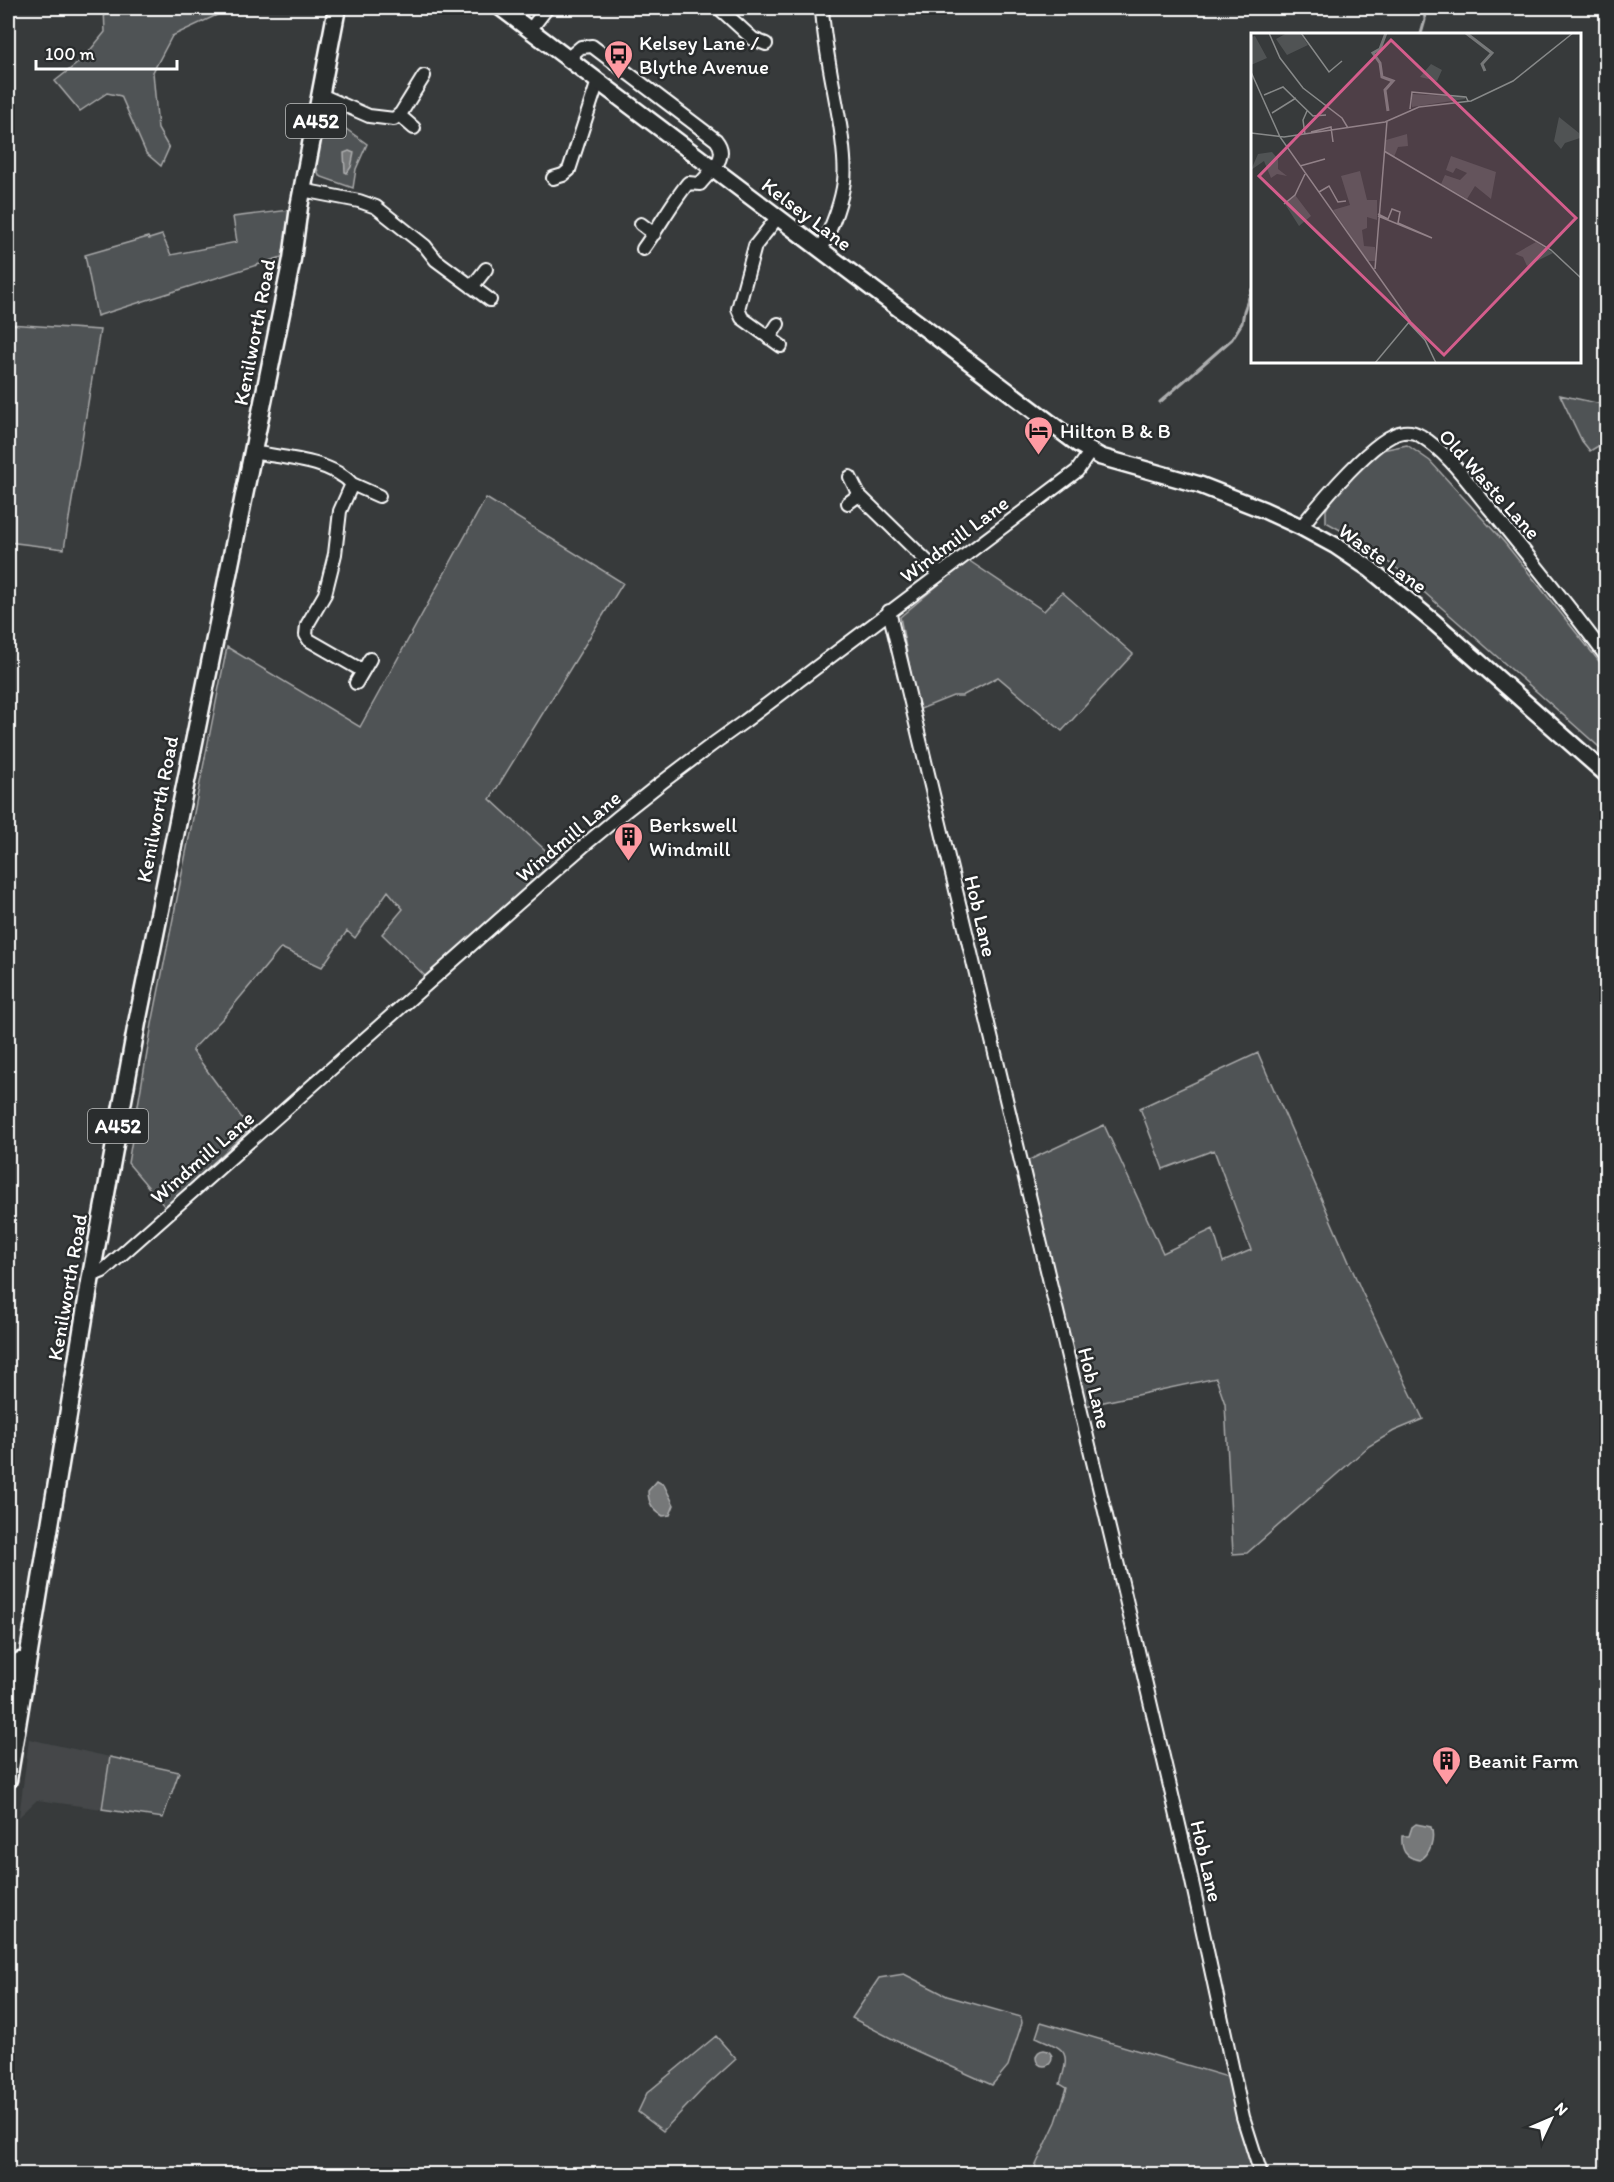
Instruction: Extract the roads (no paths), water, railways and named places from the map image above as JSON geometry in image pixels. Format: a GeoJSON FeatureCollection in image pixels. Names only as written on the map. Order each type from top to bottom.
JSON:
{"type":"FeatureCollection","features":[{"type":"Feature","properties":{"kind":"highway","name":"Kenilworth Road"},"geometry":{"type":"LineString","coordinates":[[34,1621],[91,1276],[137,1023],[292,259],[302,190],[337,8]]}},
{"type":"Feature","properties":{"kind":"highway","name":"A452"},"geometry":{"type":"LineString","coordinates":[[8,1698],[34,1621]]}},
{"type":"Feature","properties":{"kind":"highway","name":"A452"},"geometry":{"type":"LineString","coordinates":[[8,1780],[34,1621]]}},
{"type":"Feature","properties":{"kind":"main road","name":"Kelsey Lane"},"geometry":{"type":"LineString","coordinates":[[501,8],[1090,452]]}},
{"type":"Feature","properties":{"kind":"main road","name":"Waste Lane"},"geometry":{"type":"LineString","coordinates":[[1090,452],[1200,485],[1301,527],[1336,546],[1370,569],[1517,694],[1606,774]]}},
{"type":"Feature","properties":{"kind":"street"},"geometry":{"type":"LineString","coordinates":[[530,30],[547,8]]}},
{"type":"Feature","properties":{"kind":"street"},"geometry":{"type":"LineString","coordinates":[[719,8],[753,39],[766,44]]}},
{"type":"Feature","properties":{"kind":"street"},"geometry":{"type":"LineString","coordinates":[[821,251],[831,230],[843,184],[844,170],[822,8]]}},
{"type":"Feature","properties":{"kind":"street"},"geometry":{"type":"LineString","coordinates":[[568,58],[581,46],[592,46],[716,140],[723,151],[721,158],[700,184],[688,183],[667,210],[665,218],[643,249]]}},
{"type":"Feature","properties":{"kind":"street"},"geometry":{"type":"LineString","coordinates":[[321,95],[369,116],[394,119],[399,115],[424,76]]}},
{"type":"Feature","properties":{"kind":"street"},"geometry":{"type":"LineString","coordinates":[[553,178],[569,170],[598,81]]}},
{"type":"Feature","properties":{"kind":"street"},"geometry":{"type":"LineString","coordinates":[[399,115],[414,128]]}},
{"type":"Feature","properties":{"kind":"street"},"geometry":{"type":"LineString","coordinates":[[302,190],[359,201],[376,207],[425,246],[436,260],[490,300]]}},
{"type":"Feature","properties":{"kind":"street"},"geometry":{"type":"LineString","coordinates":[[777,218],[755,246],[738,309],[742,318],[781,346]]}},
{"type":"Feature","properties":{"kind":"street"},"geometry":{"type":"LineString","coordinates":[[641,225],[654,234]]}},
{"type":"Feature","properties":{"kind":"street"},"geometry":{"type":"LineString","coordinates":[[472,287],[486,269]]}},
{"type":"Feature","properties":{"kind":"street"},"geometry":{"type":"LineString","coordinates":[[769,338],[778,324]]}},
{"type":"Feature","properties":{"kind":"street","name":"Old Waste Lane"},"geometry":{"type":"LineString","coordinates":[[1301,527],[1317,506],[1378,444],[1401,432],[1407,431],[1420,436],[1460,473],[1551,584],[1606,656]]}},
{"type":"Feature","properties":{"kind":"street"},"geometry":{"type":"LineString","coordinates":[[252,452],[327,466],[347,478],[352,484],[379,496]]}},
{"type":"Feature","properties":{"kind":"street","name":"Windmill Lane"},"geometry":{"type":"LineString","coordinates":[[91,1276],[109,1266],[550,875],[626,811],[1077,471],[1090,452]]}},
{"type":"Feature","properties":{"kind":"street"},"geometry":{"type":"LineString","coordinates":[[850,477],[859,495],[939,573]]}},
{"type":"Feature","properties":{"kind":"street"},"geometry":{"type":"LineString","coordinates":[[352,484],[340,511],[335,554],[325,594],[307,626],[306,635],[309,640],[363,671]]}},
{"type":"Feature","properties":{"kind":"street"},"geometry":{"type":"LineString","coordinates":[[848,503],[859,495]]}},
{"type":"Feature","properties":{"kind":"street","name":"Hob Lane"},"geometry":{"type":"LineString","coordinates":[[889,611],[1188,1863],[1243,2117],[1262,2175]]}},
{"type":"Feature","properties":{"kind":"street"},"geometry":{"type":"LineString","coordinates":[[356,682],[370,659]]}},
{"type":"Feature","properties":{"kind":"waterway"},"geometry":{"type":"LineString","coordinates":[[1421,33],[1425,20],[1424,8]]}},
{"type":"Feature","properties":{"kind":"waterway"},"geometry":{"type":"LineString","coordinates":[[1160,402],[1232,339],[1242,323],[1251,292]]}},
{"type":"Feature","properties":{"kind":"place","name":"Kelsey Lane / Blythe Avenue"},"geometry":{"type":"Point","coordinates":[618,80]}},
{"type":"Feature","properties":{"kind":"place","name":"Hilton B & B"},"geometry":{"type":"Point","coordinates":[1039,456]}},
{"type":"Feature","properties":{"kind":"place","name":"Berkswell Windmill"},"geometry":{"type":"Point","coordinates":[628,862]}},
{"type":"Feature","properties":{"kind":"place","name":"Beanit Farm"},"geometry":{"type":"Point","coordinates":[1447,1786]}}]}
